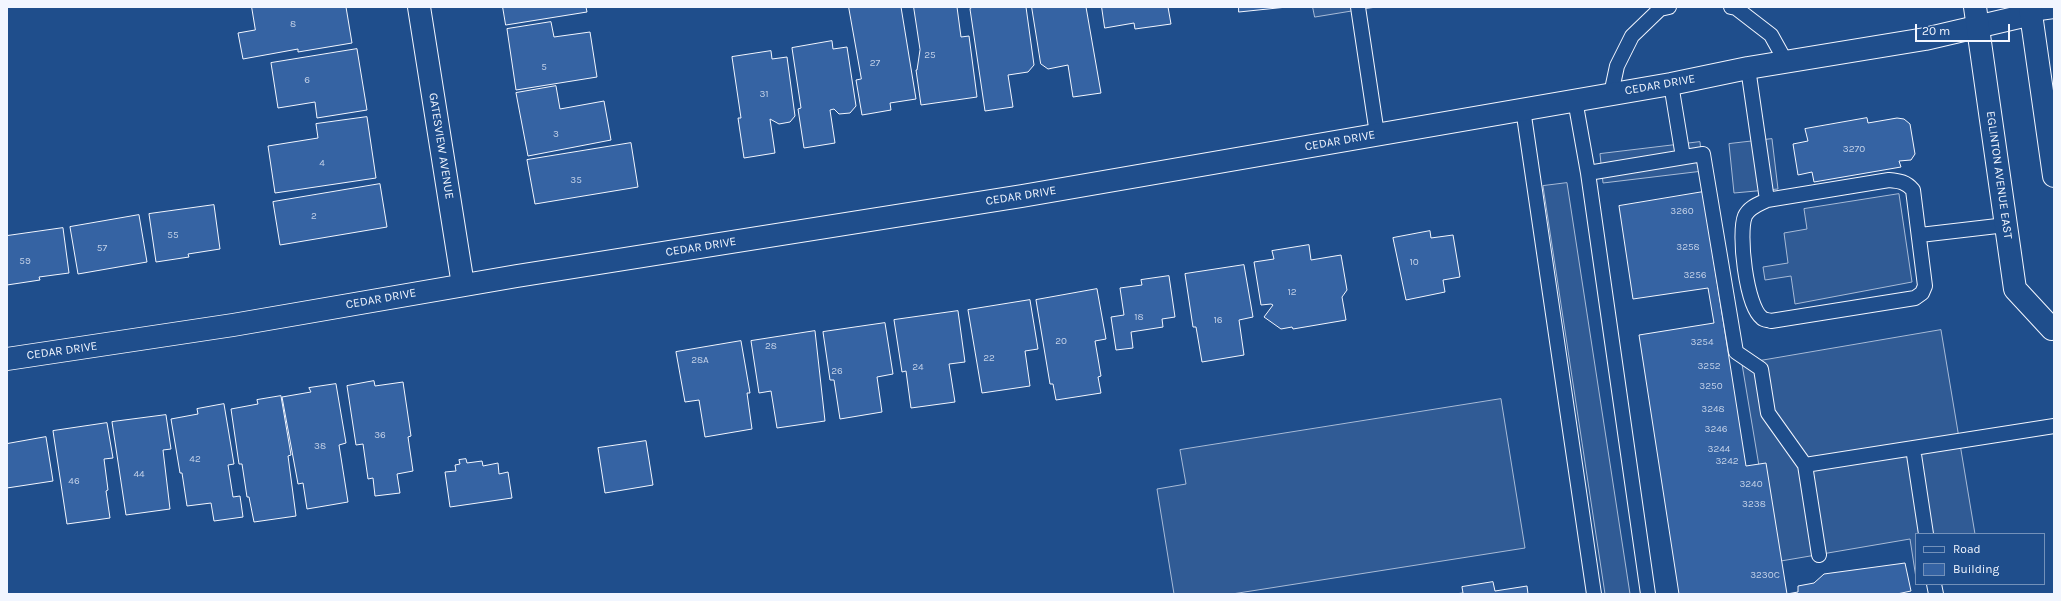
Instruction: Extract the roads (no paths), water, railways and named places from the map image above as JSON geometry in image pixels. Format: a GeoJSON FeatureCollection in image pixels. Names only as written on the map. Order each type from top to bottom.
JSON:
{"type":"FeatureCollection","features":[{"type":"Feature","properties":{"kind":"street","name":"GATESVIEW AVENUE"},"geometry":{"type":"LineString","coordinates":[[419,7],[463,285]]}},
{"type":"Feature","properties":{"kind":"street","name":"CEDAR DRIVE"},"geometry":{"type":"LineString","coordinates":[[7,359],[233,325],[463,285],[1022,196],[1671,84],[1748,68],[1925,39],[1977,16],[2031,10]]}},
{"type":"Feature","properties":{"kind":"street"},"geometry":{"type":"LineString","coordinates":[[2031,10],[2054,176]]}},
{"type":"Feature","properties":{"kind":"street","name":"EGLINTON AVENUE EAST"},"geometry":{"type":"LineString","coordinates":[[1977,16],[2016,289],[2053,331]]}},
{"type":"Feature","properties":{"kind":"lane"},"geometry":{"type":"LineString","coordinates":[[1358,7],[1377,134]]}},
{"type":"Feature","properties":{"kind":"lane"},"geometry":{"type":"LineString","coordinates":[[1611,94],[1618,66],[1632,36],[1660,9],[1669,7]]}},
{"type":"Feature","properties":{"kind":"lane"},"geometry":{"type":"LineString","coordinates":[[1731,7],[1736,8],[1771,35],[1786,62]]}},
{"type":"Feature","properties":{"kind":"lane"},"geometry":{"type":"LineString","coordinates":[[2031,10],[2054,10]]}},
{"type":"Feature","properties":{"kind":"lane"},"geometry":{"type":"LineString","coordinates":[[1748,68],[1767,200]]}},
{"type":"Feature","properties":{"kind":"lane"},"geometry":{"type":"LineString","coordinates":[[1671,84],[1683,157]]}},
{"type":"Feature","properties":{"kind":"lane"},"geometry":{"type":"LineString","coordinates":[[1575,100],[1588,173],[1648,594]]}},
{"type":"Feature","properties":{"kind":"lane"},"geometry":{"type":"LineString","coordinates":[[1523,109],[1594,594]]}},
{"type":"Feature","properties":{"kind":"lane"},"geometry":{"type":"LineString","coordinates":[[1588,173],[1703,154],[1736,352],[1761,369],[1768,413],[1805,465],[1819,555]]}},
{"type":"Feature","properties":{"kind":"lane"},"geometry":{"type":"LineString","coordinates":[[1889,180],[1902,181],[1908,184],[1913,190],[1920,235],[1925,286],[1922,293],[1915,298],[1771,321],[1762,318],[1751,299],[1741,233],[1745,215],[1752,207],[1767,200],[1889,180]]}},
{"type":"Feature","properties":{"kind":"lane"},"geometry":{"type":"LineString","coordinates":[[1920,235],[2006,225]]}},
{"type":"Feature","properties":{"kind":"lane"},"geometry":{"type":"LineString","coordinates":[[1805,465],[2054,426]]}},
{"type":"Feature","properties":{"kind":"lane"},"geometry":{"type":"LineString","coordinates":[[1913,448],[1926,533]]}}]}
